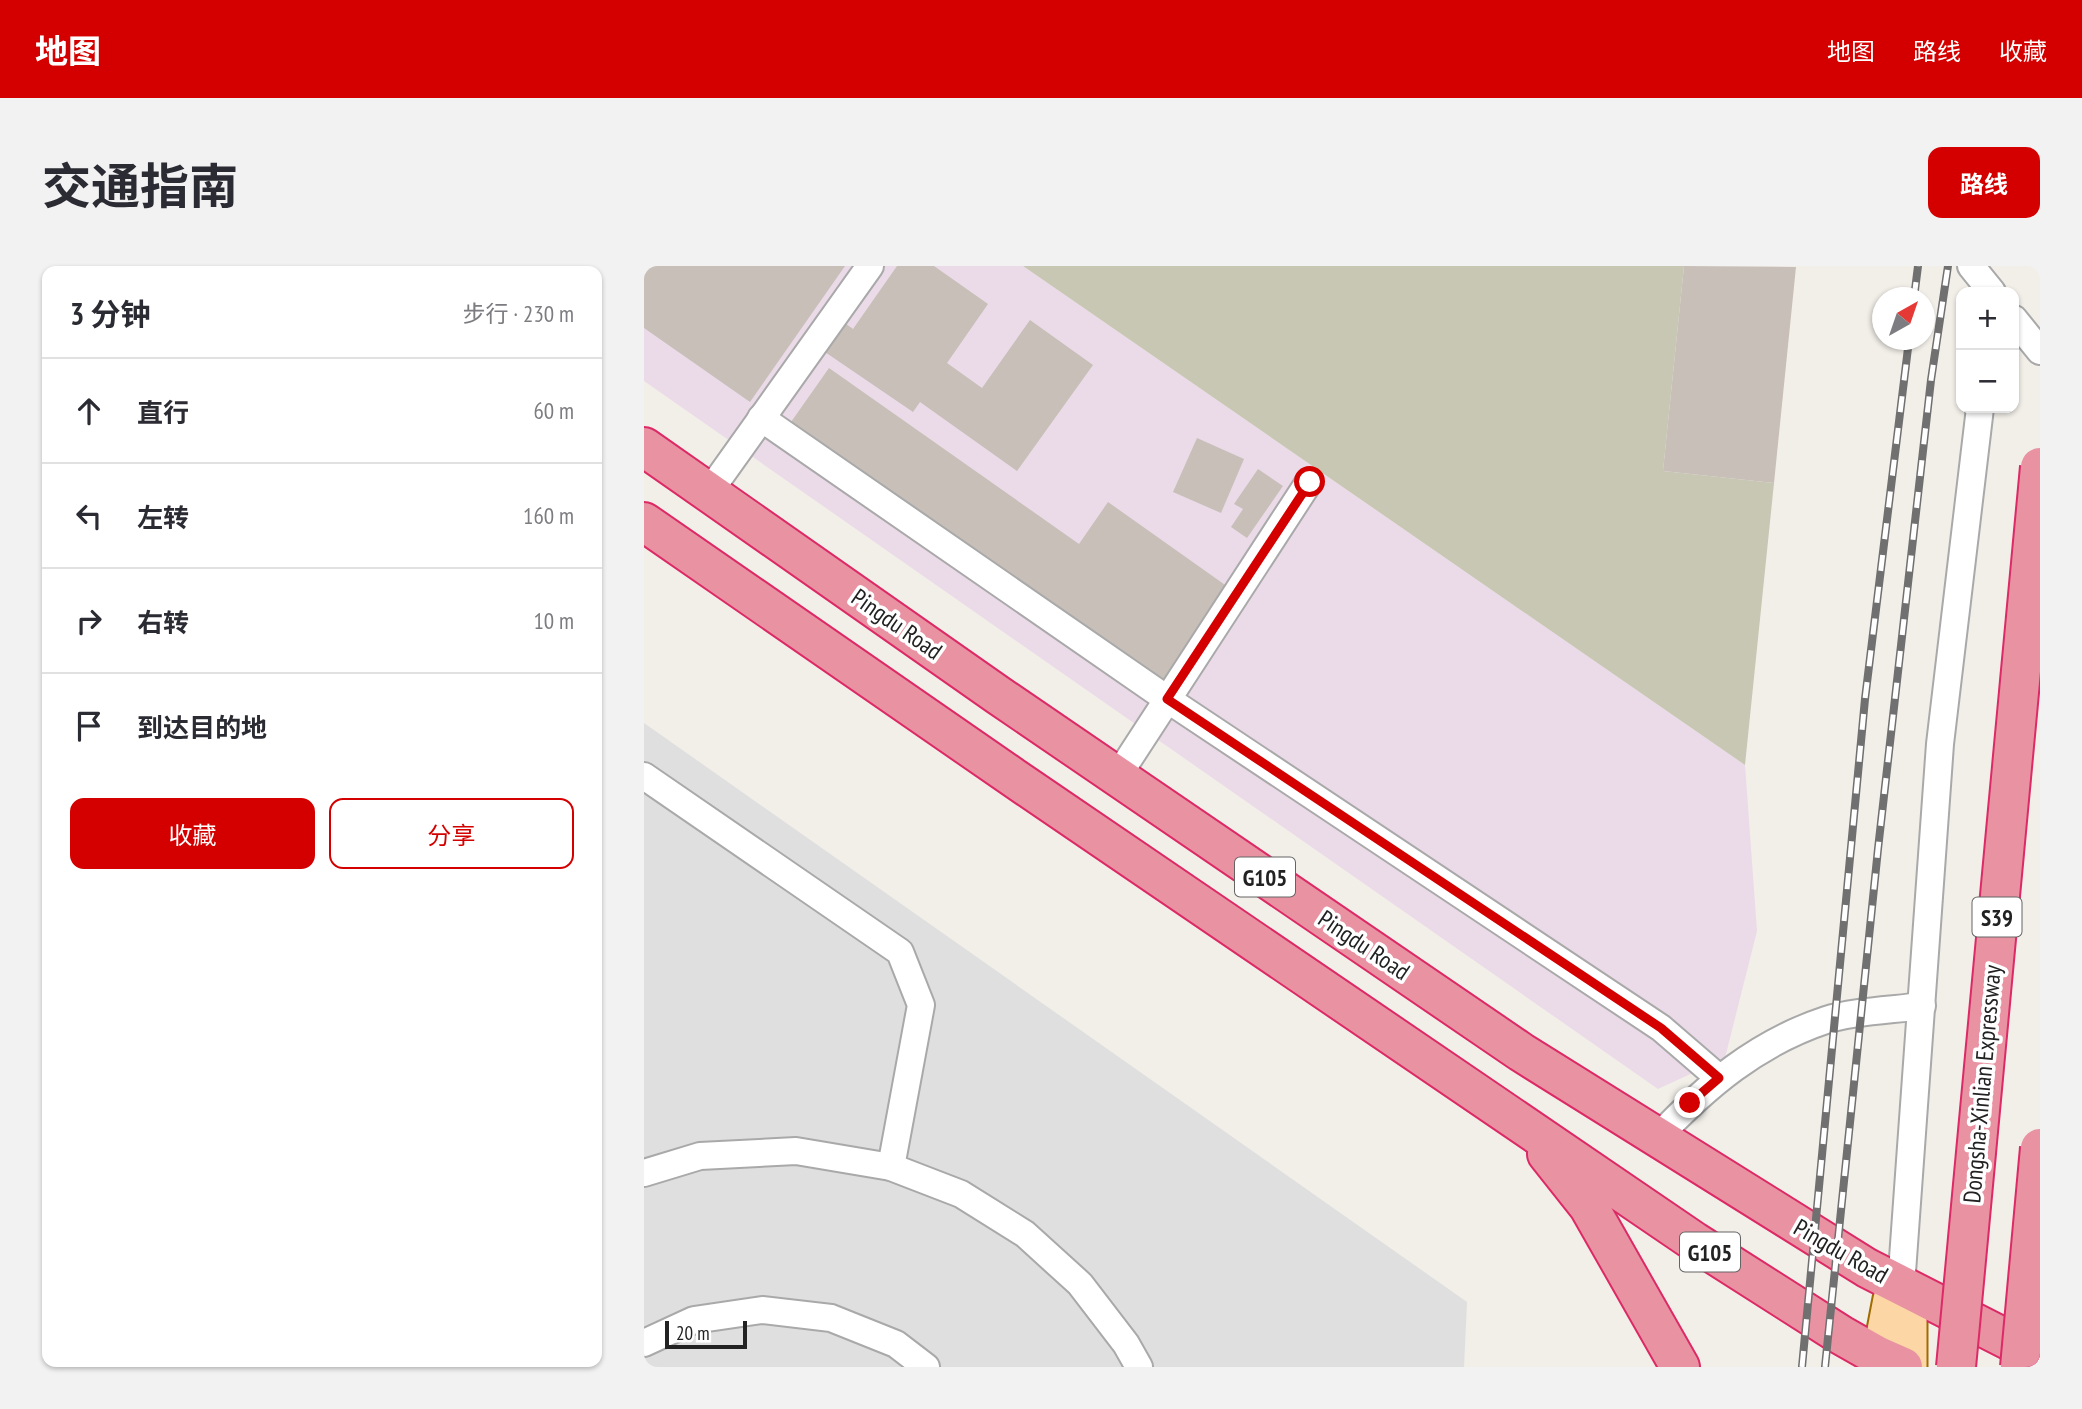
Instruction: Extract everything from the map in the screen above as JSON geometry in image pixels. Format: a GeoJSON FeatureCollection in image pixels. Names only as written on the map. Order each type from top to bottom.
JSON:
{"type":"FeatureCollection","features":[{"type":"Feature","properties":{"kind":"highway","name":"Pingdu Road"},"geometry":{"type":"LineString","coordinates":[[644,446],[1117,777],[1521,1052],[1856,1262],[2040,1356]]}},
{"type":"Feature","properties":{"kind":"highway","name":"Dongsha-Xinlian Expressway"},"geometry":{"type":"LineString","coordinates":[[1956,1367],[2040,467]]}},
{"type":"Feature","properties":{"kind":"highway","name":"G105"},"geometry":{"type":"LineString","coordinates":[[644,522],[1025,786],[1695,1242],[1841,1335],[1892,1364]]}},
{"type":"Feature","properties":{"kind":"highway"},"geometry":{"type":"LineString","coordinates":[[1524,1125],[1589,1207],[1680,1367]]}},
{"type":"Feature","properties":{"kind":"highway"},"geometry":{"type":"LineString","coordinates":[[2020,1367],[2040,1148]]}},
{"type":"Feature","properties":{"kind":"main road"},"geometry":{"type":"LineString","coordinates":[[1892,1364],[1890,1299],[1901,1286]]}},
{"type":"Feature","properties":{"kind":"street"},"geometry":{"type":"LineString","coordinates":[[709,492],[870,266]]}},
{"type":"Feature","properties":{"kind":"street"},"geometry":{"type":"LineString","coordinates":[[1971,266],[1989,287]]}},
{"type":"Feature","properties":{"kind":"street"},"geometry":{"type":"LineString","coordinates":[[1994,287],[1996,266]]}},
{"type":"Feature","properties":{"kind":"street"},"geometry":{"type":"LineString","coordinates":[[2019,325],[2040,351]]}},
{"type":"Feature","properties":{"kind":"street"},"geometry":{"type":"LineString","coordinates":[[1901,1286],[1940,744],[1979,413]]}},
{"type":"Feature","properties":{"kind":"street"},"geometry":{"type":"LineString","coordinates":[[761,418],[1167,699],[1661,1028],[1719,1078]]}},
{"type":"Feature","properties":{"kind":"street"},"geometry":{"type":"LineString","coordinates":[[1117,777],[1310,482]]}},
{"type":"Feature","properties":{"kind":"street"},"geometry":{"type":"LineString","coordinates":[[644,776],[900,952],[921,1005],[891,1167]]}},
{"type":"Feature","properties":{"kind":"street"},"geometry":{"type":"LineString","coordinates":[[1657,1138],[1690,1103],[1719,1078],[1784,1036],[1829,1019],[1922,1006]]}},
{"type":"Feature","properties":{"kind":"street"},"geometry":{"type":"LineString","coordinates":[[644,1173],[700,1157],[796,1151],[891,1167],[961,1194],[1025,1234],[1080,1284],[1126,1343],[1139,1367]]}},
{"type":"Feature","properties":{"kind":"street"},"geometry":{"type":"LineString","coordinates":[[644,1343],[694,1320],[762,1310],[831,1318],[896,1344],[926,1367]]}},
{"type":"Feature","properties":{"kind":"shaded area"},"geometry":{"type":"Polygon","coordinates":[[[644,266],[1023,266],[1745,765],[1757,931],[1725,1058],[1658,1089],[644,381],[644,266]]]}},
{"type":"Feature","properties":{"kind":"shaded area"},"geometry":{"type":"Polygon","coordinates":[[[1023,266],[1684,266],[1663,471],[1774,483],[1745,765],[1023,266]]]}},
{"type":"Feature","properties":{"kind":"shaded area"},"geometry":{"type":"Polygon","coordinates":[[[644,723],[1467,1302],[1464,1367],[644,1367],[644,723]]]}},
{"type":"Feature","properties":{"kind":"building"},"geometry":{"type":"Polygon","coordinates":[[[644,266],[845,266],[750,402],[644,328],[644,266]]]}},
{"type":"Feature","properties":{"kind":"building"},"geometry":{"type":"Polygon","coordinates":[[[897,266],[934,266],[988,304],[947,363],[982,388],[1030,320],[1093,365],[1017,471],[920,402],[913,412],[822,350],[842,321],[853,329],[897,266]]]}},
{"type":"Feature","properties":{"kind":"building"},"geometry":{"type":"Polygon","coordinates":[[[1684,266],[1796,267],[1774,483],[1663,471],[1684,266]]]}},
{"type":"Feature","properties":{"kind":"building"},"geometry":{"type":"Polygon","coordinates":[[[829,368],[1079,544],[1108,502],[1228,587],[1163,683],[791,422],[829,368]]]}},
{"type":"Feature","properties":{"kind":"building"},"geometry":{"type":"Polygon","coordinates":[[[1197,438],[1244,459],[1221,513],[1173,492],[1197,438]]]}},
{"type":"Feature","properties":{"kind":"building"},"geometry":{"type":"Polygon","coordinates":[[[1258,469],[1283,486],[1247,538],[1231,527],[1243,509],[1234,504],[1258,469]]]}},
{"type":"Feature","properties":{"kind":"railway"},"geometry":{"type":"LineString","coordinates":[[1915,287],[1918,266]]}},
{"type":"Feature","properties":{"kind":"railway"},"geometry":{"type":"LineString","coordinates":[[1825,1367],[1878,849],[1931,380],[1948,266]]}},
{"type":"Feature","properties":{"kind":"railway"},"geometry":{"type":"LineString","coordinates":[[1802,1367],[1865,699],[1908,350]]}},
{"type":"Feature","properties":{"kind":"route"},"geometry":{"type":"LineString","coordinates":[[1310,482],[1167,699],[1661,1028],[1719,1078],[1690,1103]]}}]}
